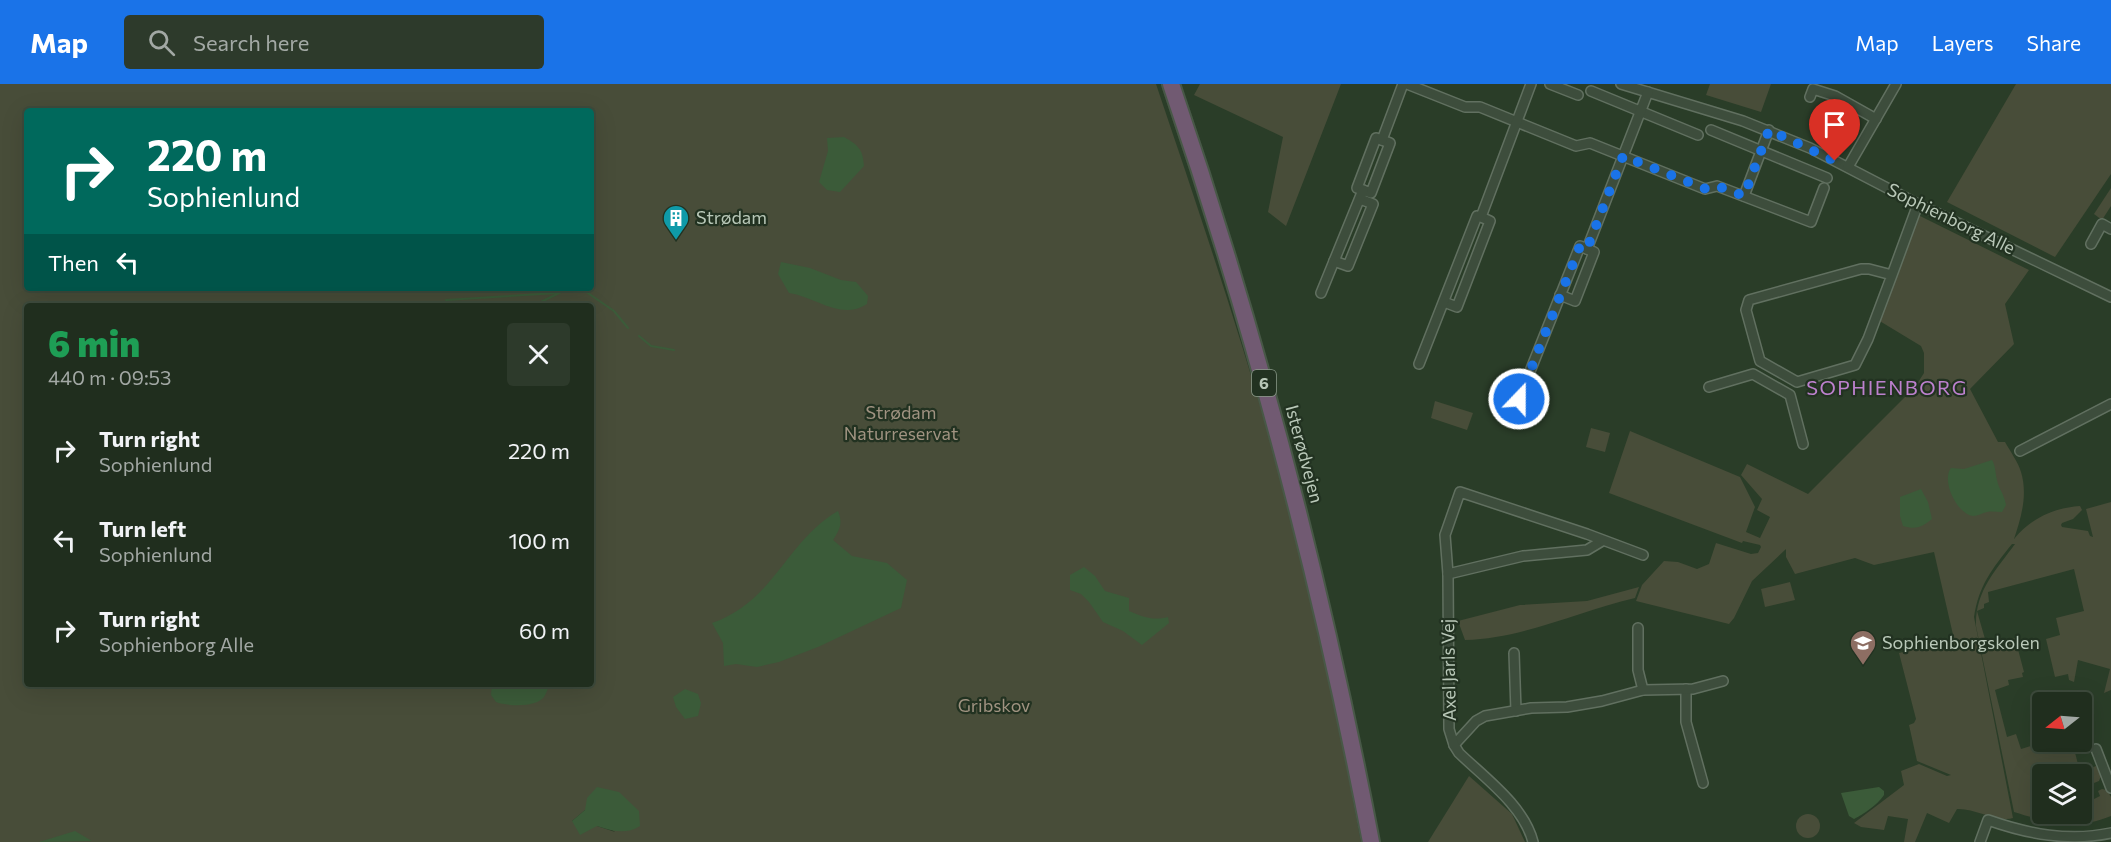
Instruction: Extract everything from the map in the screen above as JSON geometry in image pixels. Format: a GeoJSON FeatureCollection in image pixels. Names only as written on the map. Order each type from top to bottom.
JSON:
{"type":"FeatureCollection","features":[{"type":"Feature","properties":{"kind":"highway","name":"Isterødvejen"},"geometry":{"type":"LineString","coordinates":[[1171,84],[1239,295],[1276,425],[1325,618],[1371,842]]}},
{"type":"Feature","properties":{"kind":"street"},"geometry":{"type":"LineString","coordinates":[[1382,140],[1403,84]]}},
{"type":"Feature","properties":{"kind":"street"},"geometry":{"type":"LineString","coordinates":[[1407,84],[1466,107],[1480,107],[1576,146],[1590,142],[1706,189],[1717,186],[1811,222],[1826,183],[1761,151],[1711,130]]}},
{"type":"Feature","properties":{"kind":"street"},"geometry":{"type":"LineString","coordinates":[[1481,217],[1531,84]]}},
{"type":"Feature","properties":{"kind":"street"},"geometry":{"type":"LineString","coordinates":[[1550,84],[1578,95]]}},
{"type":"Feature","properties":{"kind":"street","name":"Sophienborg Alle"},"geometry":{"type":"LineString","coordinates":[[1621,84],[1769,130],[2111,297]]}},
{"type":"Feature","properties":{"kind":"street"},"geometry":{"type":"LineString","coordinates":[[1848,167],[1896,84]]}},
{"type":"Feature","properties":{"kind":"street"},"geometry":{"type":"LineString","coordinates":[[1810,97],[1813,89],[1835,96],[1876,119]]}},
{"type":"Feature","properties":{"kind":"street"},"geometry":{"type":"LineString","coordinates":[[1591,91],[1698,135]]}},
{"type":"Feature","properties":{"kind":"street"},"geometry":{"type":"LineString","coordinates":[[1587,249],[1648,92]]}},
{"type":"Feature","properties":{"kind":"street"},"geometry":{"type":"LineString","coordinates":[[1744,196],[1769,130]]}},
{"type":"Feature","properties":{"kind":"street"},"geometry":{"type":"LineString","coordinates":[[1334,261],[1348,266],[1374,204],[1361,194],[1357,188],[1376,138],[1390,143],[1371,193],[1361,194]]}},
{"type":"Feature","properties":{"kind":"street"},"geometry":{"type":"LineString","coordinates":[[1321,293],[1361,194]]}},
{"type":"Feature","properties":{"kind":"street"},"geometry":{"type":"LineString","coordinates":[[1892,275],[1861,269],[1749,300],[1746,310],[1760,361],[1797,382],[1856,365],[1868,339],[1892,275],[1918,204]]}},
{"type":"Feature","properties":{"kind":"street"},"geometry":{"type":"LineString","coordinates":[[1419,364],[1443,302],[1477,216],[1490,221],[1457,307],[1443,302]]}},
{"type":"Feature","properties":{"kind":"street"},"geometry":{"type":"LineString","coordinates":[[2091,244],[2102,224],[2111,228]]}},
{"type":"Feature","properties":{"kind":"street"},"geometry":{"type":"LineString","coordinates":[[1519,399],[1560,295],[1580,246],[1594,252],[1575,301],[1560,295]]}},
{"type":"Feature","properties":{"kind":"street"},"geometry":{"type":"LineString","coordinates":[[1746,376],[1758,355]]}},
{"type":"Feature","properties":{"kind":"street"},"geometry":{"type":"LineString","coordinates":[[1708,387],[1753,374],[1790,395],[1803,444]]}},
{"type":"Feature","properties":{"kind":"street"},"geometry":{"type":"LineString","coordinates":[[1791,401],[1803,380]]}},
{"type":"Feature","properties":{"kind":"street"},"geometry":{"type":"LineString","coordinates":[[2020,451],[2111,404]]}},
{"type":"Feature","properties":{"kind":"street","name":"Axel Jarls Vej"},"geometry":{"type":"LineString","coordinates":[[1533,842],[1531,833],[1519,812],[1459,753],[1449,729],[1448,574],[1445,535],[1460,492],[1643,555]]}},
{"type":"Feature","properties":{"kind":"street"},"geometry":{"type":"LineString","coordinates":[[1448,574],[1523,556],[1587,550],[1602,541]]}},
{"type":"Feature","properties":{"kind":"street"},"geometry":{"type":"LineString","coordinates":[[1638,628],[1638,670],[1643,690]]}},
{"type":"Feature","properties":{"kind":"street"},"geometry":{"type":"LineString","coordinates":[[1514,653],[1516,711]]}},
{"type":"Feature","properties":{"kind":"street"},"geometry":{"type":"LineString","coordinates":[[1454,745],[1476,721],[1485,716],[1566,707],[1602,701],[1643,690],[1693,689],[1723,681]]}},
{"type":"Feature","properties":{"kind":"street"},"geometry":{"type":"LineString","coordinates":[[1686,689],[1686,722],[1703,783]]}},
{"type":"Feature","properties":{"kind":"street"},"geometry":{"type":"LineString","coordinates":[[2096,749],[2111,788]]}},
{"type":"Feature","properties":{"kind":"street"},"geometry":{"type":"LineString","coordinates":[[1980,842],[1988,820],[2059,841],[2091,839],[2111,833]]}},
{"type":"Feature","properties":{"kind":"green space","name":"Gribskov"},"geometry":{"type":"Polygon","coordinates":[[[0,84],[1156,84],[1227,298],[1291,513],[1326,659],[1361,842],[0,842],[0,84]],[[585,810],[572,821],[615,832],[585,810]]]}},
{"type":"Feature","properties":{"kind":"green space"},"geometry":{"type":"Polygon","coordinates":[[[1200,84],[1341,84],[1286,226],[1268,212],[1283,137],[1194,95],[1200,84]]]}},
{"type":"Feature","properties":{"kind":"green space"},"geometry":{"type":"Polygon","coordinates":[[[1710,84],[1771,84],[1761,112],[1706,95],[1710,84]]]}},
{"type":"Feature","properties":{"kind":"green space"},"geometry":{"type":"Polygon","coordinates":[[[2016,84],[2111,84],[2111,174],[2055,257],[1947,202],[2016,84]]]}},
{"type":"Feature","properties":{"kind":"green space"},"geometry":{"type":"Polygon","coordinates":[[[2111,188],[2111,206],[2102,220],[2094,214],[2111,188]]]}},
{"type":"Feature","properties":{"kind":"green space"},"geometry":{"type":"Polygon","coordinates":[[[1918,215],[2029,270],[2005,304],[2014,344],[1970,389],[1998,442],[2005,442],[2021,472],[2024,498],[2014,539],[2035,520],[2051,512],[2080,506],[2082,510],[2073,519],[2061,525],[2088,531],[2093,537],[2086,509],[2111,502],[2111,690],[2104,693],[2110,669],[2078,660],[2074,682],[2069,680],[2068,674],[2055,677],[2046,639],[2060,635],[2056,618],[2084,611],[2074,569],[1988,592],[1989,602],[1977,611],[1988,582],[2015,544],[2012,544],[1987,578],[1979,596],[1974,617],[2013,818],[2000,819],[1957,809],[1949,823],[1927,813],[1915,842],[1904,842],[1908,819],[1888,816],[1884,830],[1861,827],[1854,823],[1904,785],[1901,771],[1919,764],[1947,776],[1951,775],[1917,761],[1909,725],[1916,719],[1899,653],[1954,639],[1934,552],[1874,565],[1855,558],[1795,574],[1786,557],[1786,549],[1752,581],[1729,624],[1636,601],[1642,585],[1664,561],[1678,562],[1697,569],[1709,564],[1716,543],[1751,554],[1758,553],[1760,545],[1743,541],[1742,543],[1609,493],[1630,431],[1740,477],[1755,507],[1746,532],[1760,538],[1770,517],[1757,510],[1762,499],[1741,475],[1747,464],[1808,494],[1915,387],[1924,373],[1924,353],[1921,346],[1878,320],[1918,215]]]}},
{"type":"Feature","properties":{"kind":"green space"},"geometry":{"type":"Polygon","coordinates":[[[1435,401],[1473,413],[1467,430],[1431,418],[1435,401]]]}},
{"type":"Feature","properties":{"kind":"green space"},"geometry":{"type":"Polygon","coordinates":[[[1591,428],[1610,433],[1605,452],[1586,447],[1591,428]]]}},
{"type":"Feature","properties":{"kind":"green space"},"geometry":{"type":"Polygon","coordinates":[[[1790,582],[1795,600],[1765,607],[1761,589],[1790,582]]]}},
{"type":"Feature","properties":{"kind":"green space"},"geometry":{"type":"Polygon","coordinates":[[[1639,587],[1635,598],[1508,635],[1465,640],[1458,621],[1520,605],[1587,601],[1639,587]]]}},
{"type":"Feature","properties":{"kind":"green space"},"geometry":{"type":"Polygon","coordinates":[[[1977,611],[1987,646],[2015,638],[2024,672],[2023,677],[2008,680],[2009,685],[1995,690],[2007,737],[2016,734],[2021,749],[2032,746],[2032,752],[2075,752],[2078,764],[2032,764],[2032,817],[2014,812],[1976,626],[1977,611]]]}},
{"type":"Feature","properties":{"kind":"green space"},"geometry":{"type":"Polygon","coordinates":[[[2096,766],[2101,776],[2099,781],[2094,783],[2092,768],[2096,766]]]}},
{"type":"Feature","properties":{"kind":"green space"},"geometry":{"type":"Polygon","coordinates":[[[1469,776],[1512,814],[1525,842],[1428,842],[1469,776]]]}},
{"type":"Feature","properties":{"kind":"green space"},"geometry":{"type":"Polygon","coordinates":[[[2107,790],[2111,797],[2111,816],[2092,822],[2092,800],[2100,796],[2098,791],[2107,790]]]}},
{"type":"Feature","properties":{"kind":"green space"},"geometry":{"type":"Polygon","coordinates":[[[1803,814],[1813,814],[1820,821],[1820,831],[1813,838],[1803,838],[1796,831],[1796,821],[1803,814]]]}},
{"type":"Feature","properties":{"kind":"shaded area"},"geometry":{"type":"Polygon","coordinates":[[[844,137],[859,148],[864,166],[840,192],[827,190],[819,182],[828,151],[827,138],[844,137]]]}},
{"type":"Feature","properties":{"kind":"shaded area"},"geometry":{"type":"Polygon","coordinates":[[[781,262],[810,268],[841,280],[856,282],[868,296],[867,304],[857,309],[838,309],[789,293],[778,274],[781,262]]]}},
{"type":"Feature","properties":{"kind":"shaded area"},"geometry":{"type":"Polygon","coordinates":[[[1992,460],[2006,505],[2002,512],[1989,512],[1977,516],[1967,514],[1952,496],[1948,474],[1951,468],[1964,469],[1992,460]]]}},
{"type":"Feature","properties":{"kind":"shaded area"},"geometry":{"type":"Polygon","coordinates":[[[1921,489],[1928,502],[1932,519],[1919,527],[1903,526],[1900,516],[1900,497],[1921,489]]]}},
{"type":"Feature","properties":{"kind":"shaded area"},"geometry":{"type":"Polygon","coordinates":[[[838,511],[840,526],[833,540],[852,556],[887,563],[907,580],[901,608],[818,647],[779,662],[757,667],[736,664],[724,666],[723,643],[712,623],[751,601],[805,538],[838,511]]]}},
{"type":"Feature","properties":{"kind":"shaded area"},"geometry":{"type":"Polygon","coordinates":[[[1084,567],[1095,576],[1105,591],[1129,598],[1129,611],[1148,618],[1168,617],[1169,623],[1142,645],[1123,631],[1103,622],[1081,594],[1070,590],[1070,575],[1084,567]]]}},
{"type":"Feature","properties":{"kind":"shaded area"},"geometry":{"type":"Polygon","coordinates":[[[492,687],[549,687],[540,701],[521,705],[496,702],[491,695],[492,687]]]}},
{"type":"Feature","properties":{"kind":"shaded area"},"geometry":{"type":"Polygon","coordinates":[[[685,689],[698,694],[701,703],[698,716],[685,719],[676,707],[673,697],[685,689]]]}},
{"type":"Feature","properties":{"kind":"shaded area"},"geometry":{"type":"Polygon","coordinates":[[[597,787],[619,792],[639,811],[640,826],[635,829],[614,831],[597,826],[580,835],[572,821],[585,810],[587,798],[597,787]]]}},
{"type":"Feature","properties":{"kind":"shaded area"},"geometry":{"type":"Polygon","coordinates":[[[1879,787],[1884,791],[1884,795],[1878,802],[1854,819],[1849,816],[1841,793],[1879,787]]]}},
{"type":"Feature","properties":{"kind":"shaded area"},"geometry":{"type":"Polygon","coordinates":[[[75,831],[92,841],[39,842],[75,831]]]}},
{"type":"Feature","properties":{"kind":"waterway"},"geometry":{"type":"LineString","coordinates":[[539,303],[563,291]]}},
{"type":"Feature","properties":{"kind":"waterway"},"geometry":{"type":"LineString","coordinates":[[585,291],[614,311],[628,328]]}},
{"type":"Feature","properties":{"kind":"waterway"},"geometry":{"type":"LineString","coordinates":[[446,300],[557,293]]}},
{"type":"Feature","properties":{"kind":"waterway"},"geometry":{"type":"LineString","coordinates":[[639,336],[651,346],[674,350]]}},
{"type":"Feature","properties":{"kind":"place","name":"Strødam"},"geometry":{"type":"Point","coordinates":[676,241]}},
{"type":"Feature","properties":{"kind":"place","name":"Sophienborgskolen"},"geometry":{"type":"Point","coordinates":[1863,666]}},
{"type":"Feature","properties":{"kind":"district","name":"SOPHIENBORG"},"geometry":{"type":"Point","coordinates":[1887,388]}},
{"type":"Feature","properties":{"kind":"route"},"geometry":{"type":"LineString","coordinates":[[1519,399],[1580,246],[1587,249],[1623,156],[1706,189],[1717,186],[1744,196],[1769,130],[1835,161]]}},
{"type":"Feature","properties":{"kind":"park label","name":"Strødam Naturreservat"},"geometry":{"type":"Point","coordinates":[901,423]}}]}
